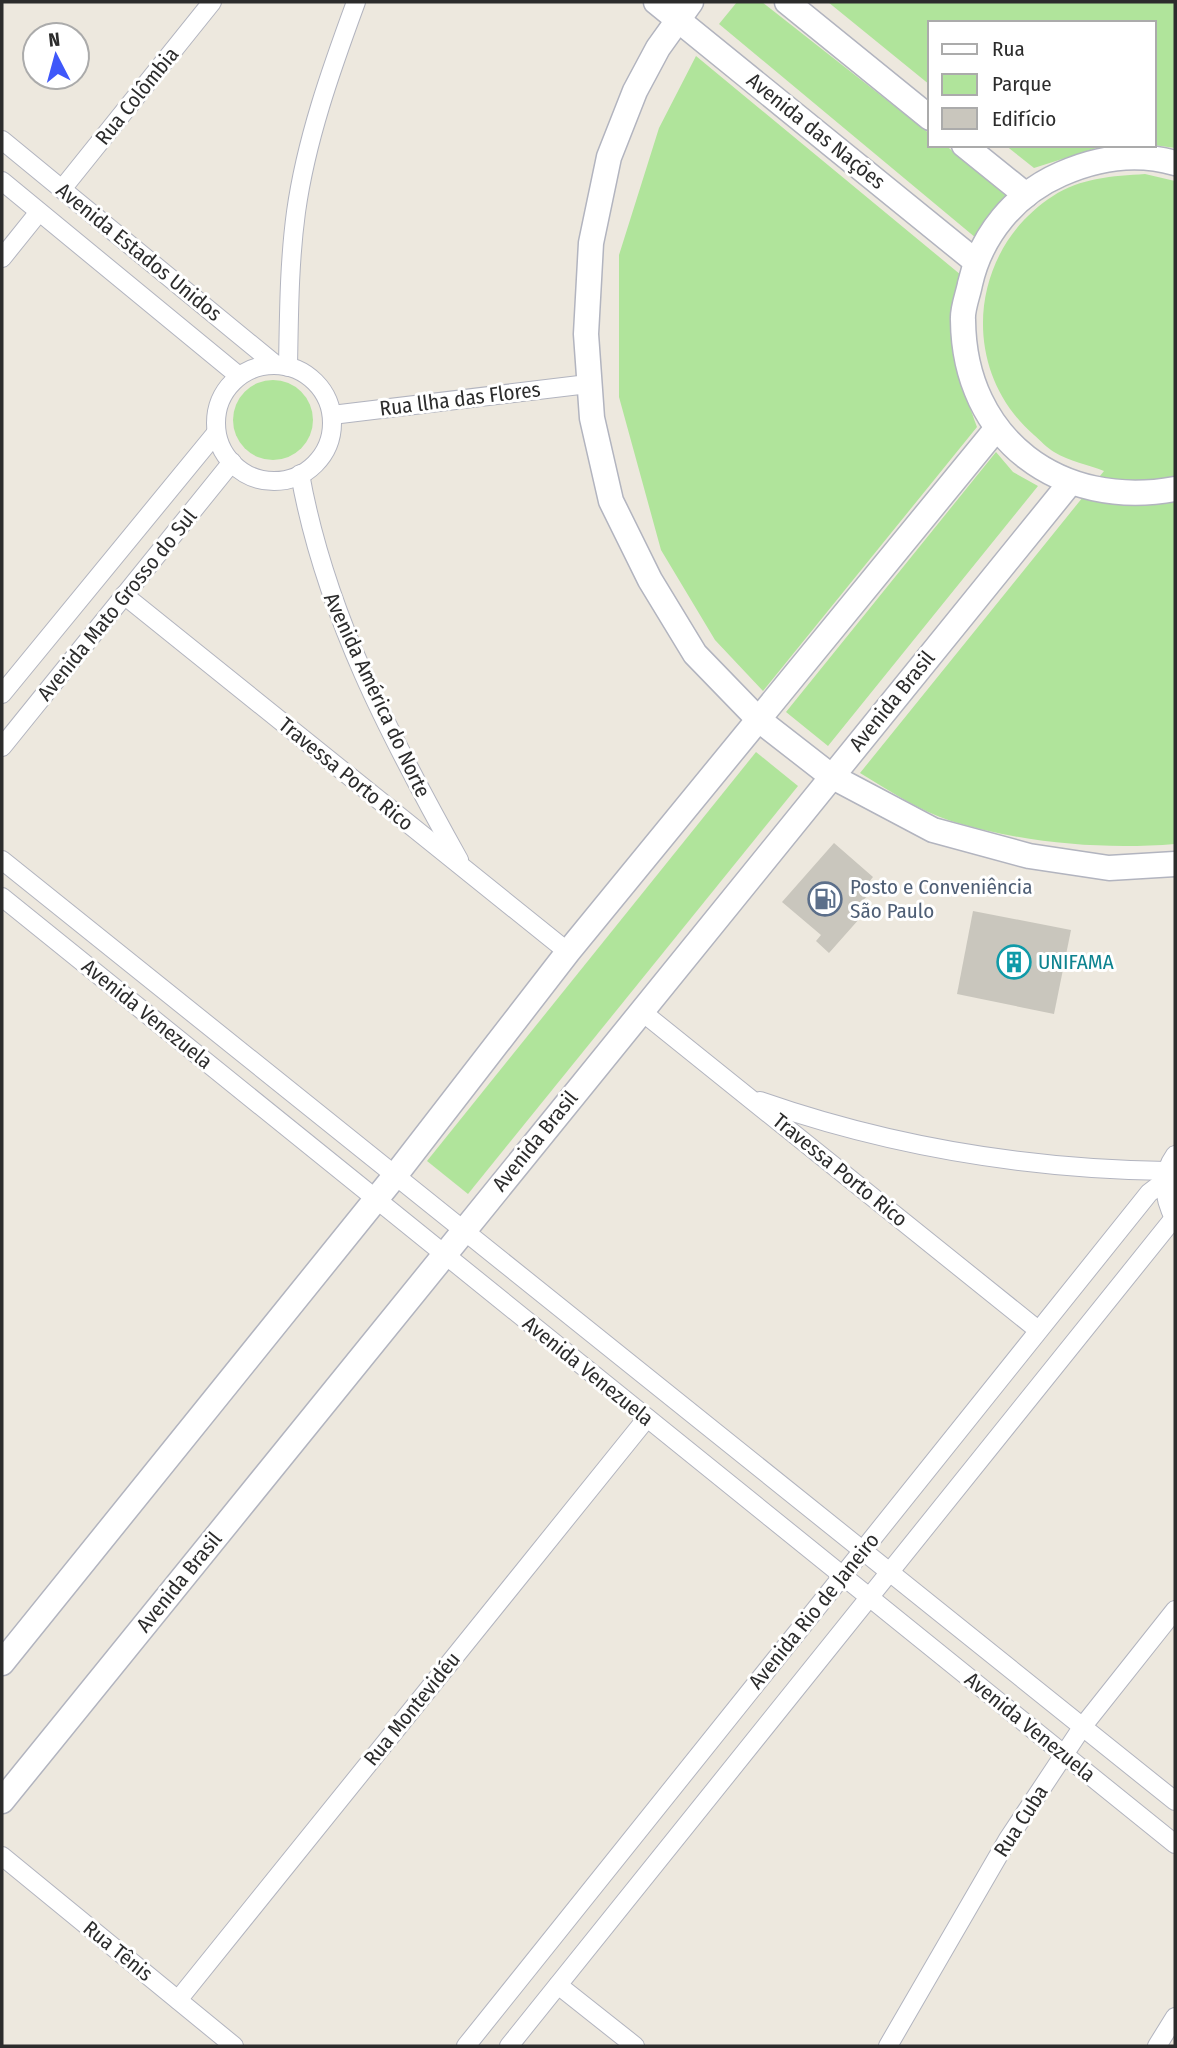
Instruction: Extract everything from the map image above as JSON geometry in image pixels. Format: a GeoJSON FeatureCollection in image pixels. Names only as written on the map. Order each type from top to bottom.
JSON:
{"type":"FeatureCollection","features":[{"type":"Feature","properties":{"kind":"main road","name":"Avenida das Nações"},"geometry":{"type":"LineString","coordinates":[[656,2],[685,10],[975,261]]}},
{"type":"Feature","properties":{"kind":"main road"},"geometry":{"type":"LineString","coordinates":[[787,2],[928,116]]}},
{"type":"Feature","properties":{"kind":"main road"},"geometry":{"type":"LineString","coordinates":[[685,10],[635,91],[609,157],[591,243],[586,334],[592,418],[611,501],[650,580],[695,654],[759,720],[831,776],[933,830],[1029,856],[1110,868],[1175,864]]}},
{"type":"Feature","properties":{"kind":"main road"},"geometry":{"type":"LineString","coordinates":[[966,147],[1026,195]]}},
{"type":"Feature","properties":{"kind":"main road"},"geometry":{"type":"LineString","coordinates":[[1175,163],[1161,159],[1121,157],[1082,164],[1045,181],[1026,195],[992,231],[975,261],[962,318],[970,376],[997,428],[1030,461],[1070,483],[1122,495],[1175,489]]}},
{"type":"Feature","properties":{"kind":"main road"},"geometry":{"type":"LineString","coordinates":[[2,1663],[394,1177],[568,952],[997,428]]}},
{"type":"Feature","properties":{"kind":"main road","name":"Avenida Brasil"},"geometry":{"type":"LineString","coordinates":[[2,1801],[1070,483]]}},
{"type":"Feature","properties":{"kind":"street","name":"Rua Colômbia"},"geometry":{"type":"LineString","coordinates":[[62,190],[212,2]]}},
{"type":"Feature","properties":{"kind":"street"},"geometry":{"type":"LineString","coordinates":[[282,366],[296,211],[308,154],[334,61],[356,2]]}},
{"type":"Feature","properties":{"kind":"street","name":"Avenida Estados Unidos"},"geometry":{"type":"LineString","coordinates":[[2,140],[282,366]]}},
{"type":"Feature","properties":{"kind":"street","name":"Avenida Estados Unidos"},"geometry":{"type":"LineString","coordinates":[[2,181],[239,376]]}},
{"type":"Feature","properties":{"kind":"street"},"geometry":{"type":"LineString","coordinates":[[2,258],[39,212]]}},
{"type":"Feature","properties":{"kind":"street"},"geometry":{"type":"LineString","coordinates":[[282,366],[314,380],[326,396],[332,415],[331,432],[326,449],[315,464],[285,480],[268,480],[251,476],[232,462],[220,446],[216,433],[219,401],[239,376],[251,369],[282,366]]}},
{"type":"Feature","properties":{"kind":"street","name":"Rua llha das Flores"},"geometry":{"type":"LineString","coordinates":[[332,415],[588,384]]}},
{"type":"Feature","properties":{"kind":"street","name":"Avenida Mato Grosso do Sul"},"geometry":{"type":"LineString","coordinates":[[2,694],[216,433]]}},
{"type":"Feature","properties":{"kind":"street","name":"Avenida Mato Grosso do Sul"},"geometry":{"type":"LineString","coordinates":[[2,747],[232,462]]}},
{"type":"Feature","properties":{"kind":"street","name":"Avenida América do Norte"},"geometry":{"type":"LineString","coordinates":[[300,474],[320,566],[337,616],[414,780],[463,868]]}},
{"type":"Feature","properties":{"kind":"street","name":"Travessa Porto Rico"},"geometry":{"type":"LineString","coordinates":[[124,596],[568,952]]}},
{"type":"Feature","properties":{"kind":"street","name":"Avenida Venezuela"},"geometry":{"type":"LineString","coordinates":[[2,860],[1175,1801]]}},
{"type":"Feature","properties":{"kind":"street","name":"Avenida Venezuela"},"geometry":{"type":"LineString","coordinates":[[2,897],[1175,1844]]}},
{"type":"Feature","properties":{"kind":"street","name":"Travessa Porto Rico"},"geometry":{"type":"LineString","coordinates":[[641,1010],[1038,1330]]}},
{"type":"Feature","properties":{"kind":"street"},"geometry":{"type":"LineString","coordinates":[[747,1096],[829,1125],[911,1145],[1074,1169],[1169,1168],[1167,1206],[1175,1219]]}},
{"type":"Feature","properties":{"kind":"street","name":"Avenida Rio de Janeiro"},"geometry":{"type":"LineString","coordinates":[[466,2046],[1169,1168]]}},
{"type":"Feature","properties":{"kind":"street","name":"Avenida Rio de Janeiro"},"geometry":{"type":"LineString","coordinates":[[509,2046],[1175,1219]]}},
{"type":"Feature","properties":{"kind":"street","name":"Rua Montevidéu"},"geometry":{"type":"LineString","coordinates":[[178,2000],[647,1418]]}},
{"type":"Feature","properties":{"kind":"street","name":"Rua Cuba"},"geometry":{"type":"LineString","coordinates":[[888,2046],[1008,1839],[1083,1726],[1175,1610]]}},
{"type":"Feature","properties":{"kind":"street","name":"Rua Tênis"},"geometry":{"type":"LineString","coordinates":[[2,1856],[234,2046]]}},
{"type":"Feature","properties":{"kind":"street"},"geometry":{"type":"LineString","coordinates":[[558,1985],[635,2046]]}},
{"type":"Feature","properties":{"kind":"street"},"geometry":{"type":"LineString","coordinates":[[1157,2046],[1175,2017]]}},
{"type":"Feature","properties":{"kind":"green space"},"geometry":{"type":"Polygon","coordinates":[[[737,2],[762,2],[928,132],[928,147],[948,147],[1010,197],[976,238],[719,24],[737,2]]]}},
{"type":"Feature","properties":{"kind":"green space"},"geometry":{"type":"Polygon","coordinates":[[[828,2],[1175,2],[1175,148],[1156,145],[1156,21],[928,21],[928,83],[828,2]]]}},
{"type":"Feature","properties":{"kind":"green space"},"geometry":{"type":"Polygon","coordinates":[[[696,56],[961,275],[956,296],[954,334],[959,370],[977,427],[763,691],[715,640],[661,550],[619,397],[619,255],[659,128],[696,56]]]}},
{"type":"Feature","properties":{"kind":"green space"},"geometry":{"type":"Polygon","coordinates":[[[1008,147],[1100,147],[1034,168],[1008,147]]]}},
{"type":"Feature","properties":{"kind":"green space"},"geometry":{"type":"Polygon","coordinates":[[[1145,174],[1175,181],[1175,844],[1119,846],[1062,843],[978,829],[939,817],[860,773],[1104,471],[1051,450],[1010,408],[993,377],[984,345],[983,311],[990,278],[1004,247],[1025,219],[1063,190],[1109,177],[1145,174]]]}},
{"type":"Feature","properties":{"kind":"green space"},"geometry":{"type":"Polygon","coordinates":[[[273,380],[288,383],[301,392],[310,405],[313,420],[310,435],[301,448],[288,457],[273,460],[258,457],[245,448],[236,435],[233,420],[236,405],[245,392],[258,383],[273,380]]]}},
{"type":"Feature","properties":{"kind":"green space"},"geometry":{"type":"Polygon","coordinates":[[[996,452],[1013,472],[1038,486],[828,746],[786,712],[996,452]]]}},
{"type":"Feature","properties":{"kind":"green space"},"geometry":{"type":"Polygon","coordinates":[[[756,752],[798,786],[468,1194],[427,1161],[756,752]]]}},
{"type":"Feature","properties":{"kind":"building","name":"Posto e Conveniência São Paulo"},"geometry":{"type":"Polygon","coordinates":[[[834,843],[873,877],[861,892],[867,896],[853,912],[860,918],[829,953],[816,941],[821,935],[782,902],[834,843]]]}},
{"type":"Feature","properties":{"kind":"building","name":"UNIFAMA"},"geometry":{"type":"Polygon","coordinates":[[[973,911],[1071,930],[1054,1014],[957,994],[973,911]]]}},
{"type":"Feature","properties":{"kind":"place","name":"Posto e Conveniência São Paulo"},"geometry":{"type":"Point","coordinates":[825,899]}},
{"type":"Feature","properties":{"kind":"place","name":"UNIFAMA"},"geometry":{"type":"Point","coordinates":[1014,962]}}]}
